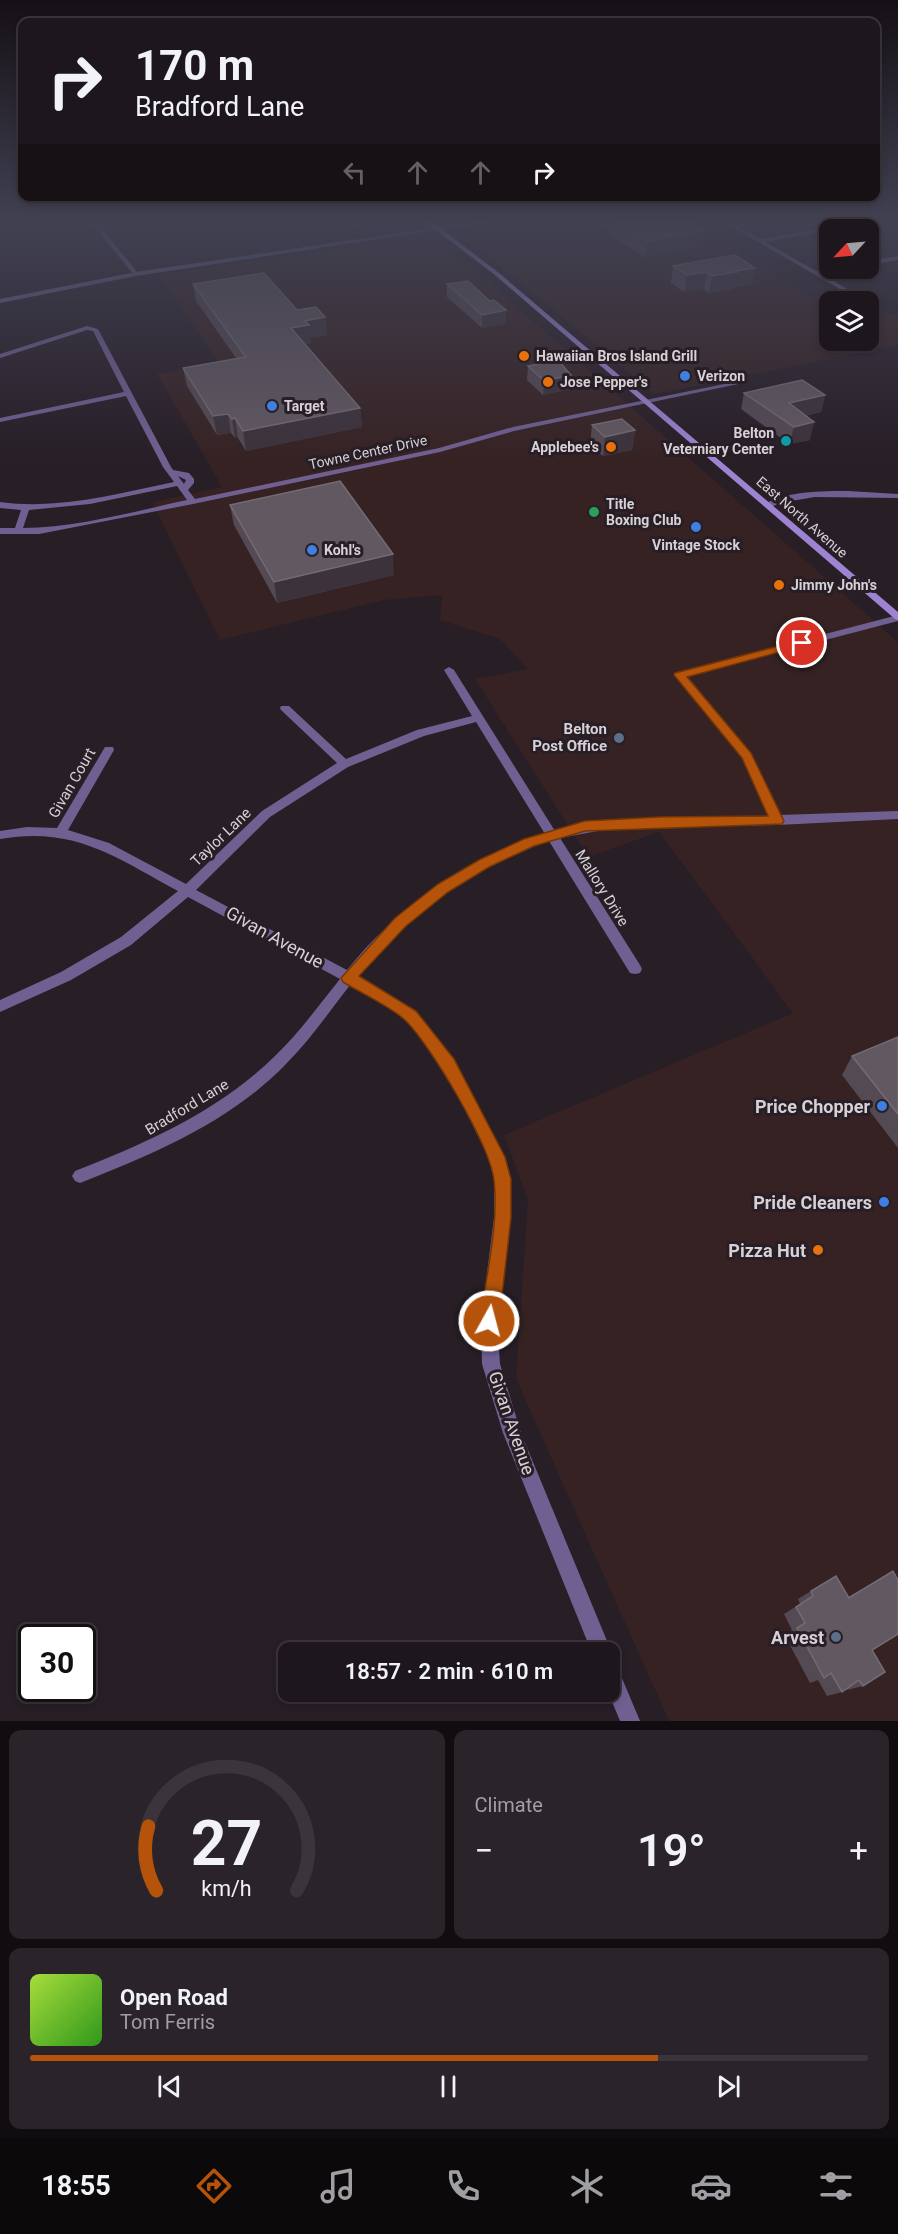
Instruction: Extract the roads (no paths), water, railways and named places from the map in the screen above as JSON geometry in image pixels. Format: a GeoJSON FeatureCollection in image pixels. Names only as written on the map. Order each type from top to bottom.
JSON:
{"type":"FeatureCollection","features":[{"type":"Feature","properties":{"kind":"main road","name":"East North Avenue"},"geometry":{"type":"LineString","coordinates":[[527,300],[898,617]]}},
{"type":"Feature","properties":{"kind":"street"},"geometry":{"type":"LineString","coordinates":[[0,356],[87,328],[95,329],[171,472],[186,475],[190,479],[190,483],[182,486],[64,505],[26,508],[0,505]]}},
{"type":"Feature","properties":{"kind":"street","name":"Towne Center Drive"},"geometry":{"type":"LineString","coordinates":[[0,531],[62,529],[440,450],[513,429],[739,384]]}},
{"type":"Feature","properties":{"kind":"street"},"geometry":{"type":"LineString","coordinates":[[0,420],[128,393]]}},
{"type":"Feature","properties":{"kind":"street"},"geometry":{"type":"LineString","coordinates":[[182,486],[193,502]]}},
{"type":"Feature","properties":{"kind":"street"},"geometry":{"type":"LineString","coordinates":[[767,505],[793,496],[823,492],[898,496]]}},
{"type":"Feature","properties":{"kind":"street"},"geometry":{"type":"LineString","coordinates":[[18,532],[26,508]]}},
{"type":"Feature","properties":{"kind":"street"},"geometry":{"type":"LineString","coordinates":[[777,821],[747,756],[680,675],[898,617]]}},
{"type":"Feature","properties":{"kind":"street","name":"Mallory Drive"},"geometry":{"type":"LineString","coordinates":[[448,670],[635,969]]}},
{"type":"Feature","properties":{"kind":"street"},"geometry":{"type":"LineString","coordinates":[[285,708],[344,764]]}},
{"type":"Feature","properties":{"kind":"street","name":"Taylor Lane"},"geometry":{"type":"LineString","coordinates":[[0,1006],[98,960],[126,941],[188,890],[266,814],[344,764],[421,733],[479,718]]}},
{"type":"Feature","properties":{"kind":"street","name":"Givan Court"},"geometry":{"type":"LineString","coordinates":[[61,831],[109,750]]}},
{"type":"Feature","properties":{"kind":"street","name":"Bradford Lane"},"geometry":{"type":"LineString","coordinates":[[80,1176],[162,1142],[227,1105],[279,1061],[400,922],[443,888],[484,863],[550,835],[585,826],[875,818],[898,815]]}},
{"type":"Feature","properties":{"kind":"street","name":"Givan Avenue"},"geometry":{"type":"LineString","coordinates":[[0,835],[24,831],[61,831],[86,837],[105,846],[349,978],[411,1016],[449,1064],[496,1157],[502,1179],[502,1218],[489,1321],[491,1364],[512,1433],[598,1642]]}},
{"type":"Feature","properties":{"kind":"street"},"geometry":{"type":"LineString","coordinates":[[620,1697],[630,1721]]}},
{"type":"Feature","properties":{"kind":"place","name":"Hawaiian Bros Island Grill"},"geometry":{"type":"Point","coordinates":[524,356]}},
{"type":"Feature","properties":{"kind":"place","name":"Verizon"},"geometry":{"type":"Point","coordinates":[685,376]}},
{"type":"Feature","properties":{"kind":"place","name":"Jose Pepper's"},"geometry":{"type":"Point","coordinates":[548,382]}},
{"type":"Feature","properties":{"kind":"place","name":"Target"},"geometry":{"type":"Point","coordinates":[272,406]}},
{"type":"Feature","properties":{"kind":"place","name":"Belton Veterniary Center"},"geometry":{"type":"Point","coordinates":[786,441]}},
{"type":"Feature","properties":{"kind":"place","name":"Applebee's"},"geometry":{"type":"Point","coordinates":[611,447]}},
{"type":"Feature","properties":{"kind":"place","name":"Title Boxing Club"},"geometry":{"type":"Point","coordinates":[594,512]}},
{"type":"Feature","properties":{"kind":"place","name":"Vintage Stock"},"geometry":{"type":"Point","coordinates":[696,527]}},
{"type":"Feature","properties":{"kind":"place","name":"Kohl's"},"geometry":{"type":"Point","coordinates":[312,550]}},
{"type":"Feature","properties":{"kind":"place","name":"Jimmy John's"},"geometry":{"type":"Point","coordinates":[779,585]}},
{"type":"Feature","properties":{"kind":"place","name":"Belton Post Office"},"geometry":{"type":"Point","coordinates":[619,738]}},
{"type":"Feature","properties":{"kind":"place","name":"Price Chopper"},"geometry":{"type":"Point","coordinates":[882,1106]}},
{"type":"Feature","properties":{"kind":"place","name":"Pride Cleaners"},"geometry":{"type":"Point","coordinates":[884,1202]}},
{"type":"Feature","properties":{"kind":"place","name":"Pizza Hut"},"geometry":{"type":"Point","coordinates":[818,1250]}},
{"type":"Feature","properties":{"kind":"place","name":"Arvest"},"geometry":{"type":"Point","coordinates":[836,1637]}}]}
